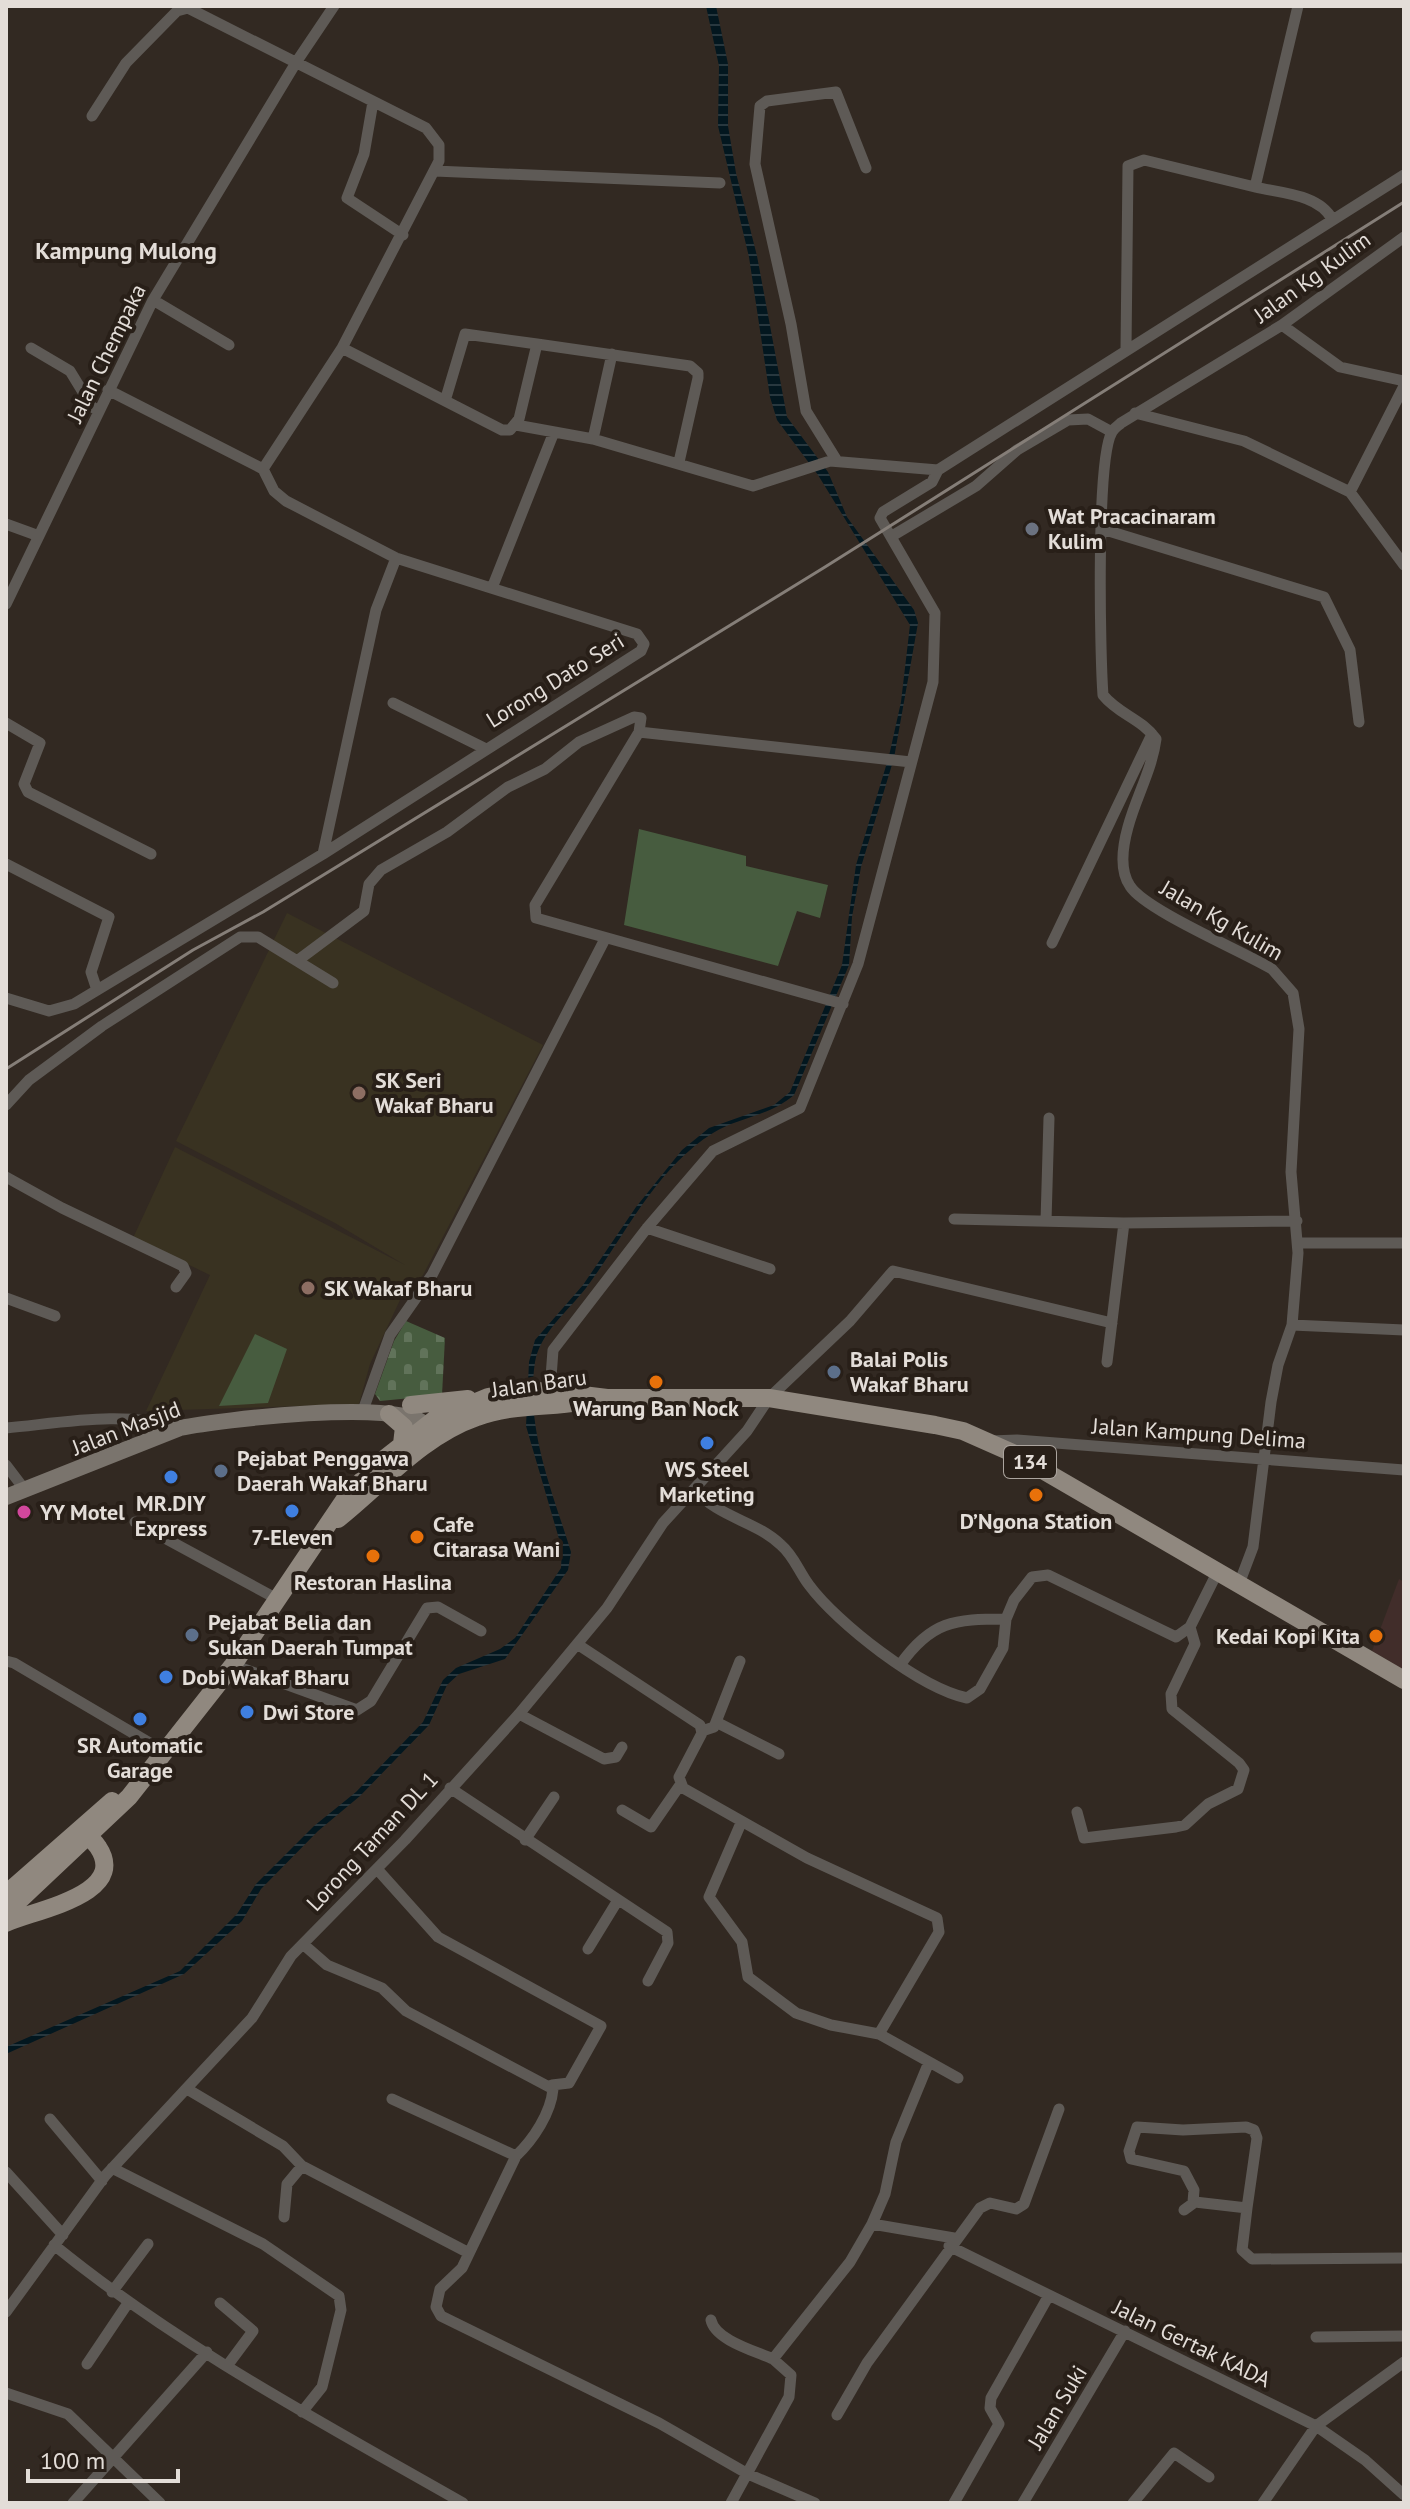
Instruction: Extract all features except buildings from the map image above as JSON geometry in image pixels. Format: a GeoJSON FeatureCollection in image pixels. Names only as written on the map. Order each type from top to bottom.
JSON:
{"type":"FeatureCollection","features":[{"type":"Feature","properties":{"kind":"main road","name":"Jalan Baru"},"geometry":{"type":"LineString","coordinates":[[79,1837],[165,1752],[233,1665],[327,1529],[432,1424],[488,1397],[550,1391],[607,1398]]}},
{"type":"Feature","properties":{"kind":"main road"},"geometry":{"type":"LineString","coordinates":[[411,1405],[488,1397]]}},
{"type":"Feature","properties":{"kind":"main road","name":"Jalan Baru"},"geometry":{"type":"LineString","coordinates":[[409,1448],[492,1412],[607,1398]]}},
{"type":"Feature","properties":{"kind":"main road","name":"134"},"geometry":{"type":"LineString","coordinates":[[607,1398],[769,1398],[935,1425],[990,1441],[1404,1680]]}},
{"type":"Feature","properties":{"kind":"main road"},"geometry":{"type":"LineString","coordinates":[[389,1414],[404,1427],[409,1448]]}},
{"type":"Feature","properties":{"kind":"main road"},"geometry":{"type":"LineString","coordinates":[[432,1424],[462,1423]]}},
{"type":"Feature","properties":{"kind":"main road"},"geometry":{"type":"LineString","coordinates":[[6,1894],[79,1837]]}},
{"type":"Feature","properties":{"kind":"main road"},"geometry":{"type":"LineString","coordinates":[[6,1913],[79,1837]]}},
{"type":"Feature","properties":{"kind":"main road"},"geometry":{"type":"LineString","coordinates":[[6,1923],[29,1912],[85,1896],[95,1888],[102,1874],[103,1860],[99,1847],[79,1837]]}},
{"type":"Feature","properties":{"kind":"street","name":"Jalan Chempaka"},"geometry":{"type":"LineString","coordinates":[[6,604],[153,300],[297,61],[334,6]]}},
{"type":"Feature","properties":{"kind":"street"},"geometry":{"type":"LineString","coordinates":[[1255,187],[1298,6]]}},
{"type":"Feature","properties":{"kind":"street"},"geometry":{"type":"LineString","coordinates":[[92,116],[126,63],[182,8],[194,9],[435,135],[439,153],[435,171],[403,235],[342,348],[263,469]]}},
{"type":"Feature","properties":{"kind":"street"},"geometry":{"type":"LineString","coordinates":[[834,461],[806,411],[791,324],[755,164],[760,106],[764,102],[836,92],[866,168]]}},
{"type":"Feature","properties":{"kind":"street"},"geometry":{"type":"LineString","coordinates":[[373,102],[364,154],[347,198],[403,235]]}},
{"type":"Feature","properties":{"kind":"street"},"geometry":{"type":"LineString","coordinates":[[1126,349],[1125,174],[1128,166],[1144,160],[1317,202],[1327,209],[1332,219]]}},
{"type":"Feature","properties":{"kind":"street"},"geometry":{"type":"LineString","coordinates":[[435,171],[720,183]]}},
{"type":"Feature","properties":{"kind":"street"},"geometry":{"type":"LineString","coordinates":[[550,1391],[553,1350],[647,1228],[713,1151],[800,1108],[858,964],[933,682],[935,613],[892,536],[883,529],[880,518],[883,512],[932,482],[938,470],[1404,175]]}},
{"type":"Feature","properties":{"kind":"street","name":"Jalan Kg Kulim"},"geometry":{"type":"LineString","coordinates":[[1112,432],[1135,413],[1282,325],[1404,237]]}},
{"type":"Feature","properties":{"kind":"street"},"geometry":{"type":"LineString","coordinates":[[153,300],[229,345]]}},
{"type":"Feature","properties":{"kind":"street"},"geometry":{"type":"LineString","coordinates":[[1282,325],[1340,367],[1402,379],[1350,492]]}},
{"type":"Feature","properties":{"kind":"street"},"geometry":{"type":"LineString","coordinates":[[445,401],[465,334],[690,366],[698,373],[679,462]]}},
{"type":"Feature","properties":{"kind":"street"},"geometry":{"type":"LineString","coordinates":[[516,425],[537,344]]}},
{"type":"Feature","properties":{"kind":"street"},"geometry":{"type":"LineString","coordinates":[[31,348],[70,371],[92,407],[99,411]]}},
{"type":"Feature","properties":{"kind":"street"},"geometry":{"type":"LineString","coordinates":[[342,348],[502,430],[516,425],[593,439],[753,486],[805,466],[834,461],[938,470]]}},
{"type":"Feature","properties":{"kind":"street"},"geometry":{"type":"LineString","coordinates":[[593,439],[612,354]]}},
{"type":"Feature","properties":{"kind":"street","name":"Lorong Dato Seri"},"geometry":{"type":"LineString","coordinates":[[6,998],[49,1011],[62,1009],[97,990],[323,854],[484,748],[641,651],[644,644],[637,634],[396,558],[286,501],[274,491],[263,469],[108,390]]}},
{"type":"Feature","properties":{"kind":"street"},"geometry":{"type":"LineString","coordinates":[[1135,413],[1244,441],[1350,492],[1404,565]]}},
{"type":"Feature","properties":{"kind":"street"},"geometry":{"type":"LineString","coordinates":[[892,536],[976,486],[1017,450],[1068,420],[1088,419],[1112,432],[1102,493],[1103,695],[1152,734],[1052,943]]}},
{"type":"Feature","properties":{"kind":"street"},"geometry":{"type":"LineString","coordinates":[[492,588],[554,432]]}},
{"type":"Feature","properties":{"kind":"street"},"geometry":{"type":"LineString","coordinates":[[6,524],[39,536]]}},
{"type":"Feature","properties":{"kind":"street"},"geometry":{"type":"LineString","coordinates":[[1102,529],[1324,597],[1350,650],[1359,722]]}},
{"type":"Feature","properties":{"kind":"street"},"geometry":{"type":"LineString","coordinates":[[323,854],[376,610],[396,558]]}},
{"type":"Feature","properties":{"kind":"street"},"geometry":{"type":"LineString","coordinates":[[393,703],[484,748]]}},
{"type":"Feature","properties":{"kind":"street"},"geometry":{"type":"LineString","coordinates":[[297,961],[364,911],[369,884],[381,870],[447,832],[508,787],[545,769],[579,742],[634,717],[641,718],[639,732],[535,905],[536,918],[593,931],[605,939],[840,1003]]}},
{"type":"Feature","properties":{"kind":"street"},"geometry":{"type":"LineString","coordinates":[[6,723],[40,743],[24,784],[28,792],[151,854]]}},
{"type":"Feature","properties":{"kind":"street"},"geometry":{"type":"LineString","coordinates":[[639,732],[911,762]]}},
{"type":"Feature","properties":{"kind":"street","name":"Jalan Kg Kulim"},"geometry":{"type":"LineString","coordinates":[[1152,734],[1156,739],[1154,754],[1127,827],[1123,873],[1131,889],[1153,905],[1272,969],[1293,993],[1299,1029],[1291,1172],[1298,1243],[1292,1325],[1278,1365],[1253,1547],[1239,1584]]}},
{"type":"Feature","properties":{"kind":"street"},"geometry":{"type":"LineString","coordinates":[[1101,844],[1123,854]]}},
{"type":"Feature","properties":{"kind":"street"},"geometry":{"type":"LineString","coordinates":[[6,864],[109,917],[91,972],[97,990]]}},
{"type":"Feature","properties":{"kind":"street"},"geometry":{"type":"LineString","coordinates":[[6,1105],[29,1080],[102,1026],[240,937],[258,937],[333,983]]}},
{"type":"Feature","properties":{"kind":"street"},"geometry":{"type":"LineString","coordinates":[[362,1413],[390,1335],[432,1275],[605,939]]}},
{"type":"Feature","properties":{"kind":"street"},"geometry":{"type":"LineString","coordinates":[[1046,1221],[1049,1118]]}},
{"type":"Feature","properties":{"kind":"street"},"geometry":{"type":"LineString","coordinates":[[6,1177],[183,1266],[186,1273],[176,1287]]}},
{"type":"Feature","properties":{"kind":"street"},"geometry":{"type":"LineString","coordinates":[[954,1219],[1124,1223],[1297,1221]]}},
{"type":"Feature","properties":{"kind":"street"},"geometry":{"type":"LineString","coordinates":[[1107,1362],[1124,1223]]}},
{"type":"Feature","properties":{"kind":"street"},"geometry":{"type":"LineString","coordinates":[[647,1228],[770,1269]]}},
{"type":"Feature","properties":{"kind":"street"},"geometry":{"type":"LineString","coordinates":[[1298,1243],[1404,1243]]}},
{"type":"Feature","properties":{"kind":"street","name":"Lorong Taman DL 1"},"geometry":{"type":"LineString","coordinates":[[6,2312],[112,2168],[252,2018],[278,1972],[519,1714],[607,1608],[663,1523],[747,1431],[769,1398],[850,1321],[893,1271],[1112,1323]]}},
{"type":"Feature","properties":{"kind":"street"},"geometry":{"type":"LineString","coordinates":[[6,1298],[55,1316]]}},
{"type":"Feature","properties":{"kind":"street"},"geometry":{"type":"LineString","coordinates":[[1292,1325],[1404,1330]]}},
{"type":"Feature","properties":{"kind":"street"},"geometry":{"type":"LineString","coordinates":[[411,1405],[432,1424]]}},
{"type":"Feature","properties":{"kind":"street","name":"Jalan Masjid"},"geometry":{"type":"LineString","coordinates":[[362,1413],[411,1405]]}},
{"type":"Feature","properties":{"kind":"street","name":"Jalan Masjid"},"geometry":{"type":"LineString","coordinates":[[6,1497],[180,1428],[233,1418],[362,1413],[409,1415],[432,1424]]}},
{"type":"Feature","properties":{"kind":"street"},"geometry":{"type":"LineString","coordinates":[[6,1428],[59,1422],[153,1420],[180,1428]]}},
{"type":"Feature","properties":{"kind":"street","name":"Jalan Kampung Delima"},"geometry":{"type":"LineString","coordinates":[[990,1441],[1017,1440],[1404,1470]]}},
{"type":"Feature","properties":{"kind":"street"},"geometry":{"type":"LineString","coordinates":[[6,1465],[25,1490]]}},
{"type":"Feature","properties":{"kind":"street"},"geometry":{"type":"LineString","coordinates":[[695,1489],[721,1513],[762,1531],[781,1545],[808,1585],[844,1624],[900,1665],[958,1696],[974,1696],[1003,1648],[1006,1619],[1032,1577],[1040,1574],[1168,1634],[1183,1635],[1218,1571]]}},
{"type":"Feature","properties":{"kind":"street"},"geometry":{"type":"LineString","coordinates":[[135,1522],[279,1600]]}},
{"type":"Feature","properties":{"kind":"street"},"geometry":{"type":"LineString","coordinates":[[233,1665],[357,1710],[371,1701],[427,1608],[438,1607],[481,1631]]}},
{"type":"Feature","properties":{"kind":"street"},"geometry":{"type":"LineString","coordinates":[[900,1665],[916,1642],[931,1629],[965,1621],[1006,1619]]}},
{"type":"Feature","properties":{"kind":"street"},"geometry":{"type":"LineString","coordinates":[[1077,1812],[1084,1838],[1176,1827],[1185,1825],[1208,1804],[1238,1789],[1244,1770],[1239,1763],[1172,1709],[1171,1694],[1195,1644],[1190,1627]]}},
{"type":"Feature","properties":{"kind":"street"},"geometry":{"type":"LineString","coordinates":[[577,1644],[697,1722],[702,1731]]}},
{"type":"Feature","properties":{"kind":"street"},"geometry":{"type":"LineString","coordinates":[[6,1661],[165,1752]]}},
{"type":"Feature","properties":{"kind":"street"},"geometry":{"type":"LineString","coordinates":[[702,1731],[709,1731],[716,1722],[740,1661]]}},
{"type":"Feature","properties":{"kind":"street"},"geometry":{"type":"LineString","coordinates":[[519,1714],[604,1759],[616,1757],[622,1747]]}},
{"type":"Feature","properties":{"kind":"street"},"geometry":{"type":"LineString","coordinates":[[716,1722],[779,1754]]}},
{"type":"Feature","properties":{"kind":"street"},"geometry":{"type":"LineString","coordinates":[[622,1810],[651,1827],[680,1785],[679,1777],[702,1731]]}},
{"type":"Feature","properties":{"kind":"street"},"geometry":{"type":"LineString","coordinates":[[680,1785],[741,1823],[937,1918],[939,1932],[879,2034]]}},
{"type":"Feature","properties":{"kind":"street"},"geometry":{"type":"LineString","coordinates":[[450,1788],[670,1936],[648,1981]]}},
{"type":"Feature","properties":{"kind":"street"},"geometry":{"type":"LineString","coordinates":[[525,1840],[554,1797]]}},
{"type":"Feature","properties":{"kind":"street"},"geometry":{"type":"LineString","coordinates":[[741,1823],[709,1897],[742,1942],[748,1977],[805,2017],[879,2034],[958,2078]]}},
{"type":"Feature","properties":{"kind":"street"},"geometry":{"type":"LineString","coordinates":[[303,1944],[327,1965],[382,1988],[406,2011],[552,2085],[569,2083],[601,2026],[438,1937],[377,1869]]}},
{"type":"Feature","properties":{"kind":"street"},"geometry":{"type":"LineString","coordinates":[[588,1949],[618,1900]]}},
{"type":"Feature","properties":{"kind":"street"},"geometry":{"type":"LineString","coordinates":[[773,2359],[850,2262],[872,2224],[885,2194],[896,2142],[929,2062]]}},
{"type":"Feature","properties":{"kind":"street"},"geometry":{"type":"LineString","coordinates":[[552,2085],[552,2099],[530,2143],[516,2156],[457,2275],[440,2289],[436,2307],[441,2316],[659,2423],[748,2474],[815,2503]]}},
{"type":"Feature","properties":{"kind":"street"},"geometry":{"type":"LineString","coordinates":[[187,2089],[283,2146],[302,2166],[469,2253]]}},
{"type":"Feature","properties":{"kind":"street"},"geometry":{"type":"LineString","coordinates":[[392,2099],[516,2156]]}},
{"type":"Feature","properties":{"kind":"street"},"geometry":{"type":"LineString","coordinates":[[837,2415],[861,2371],[951,2242],[986,2204],[1016,2209],[1024,2204],[1059,2109]]}},
{"type":"Feature","properties":{"kind":"street"},"geometry":{"type":"LineString","coordinates":[[50,2119],[102,2181]]}},
{"type":"Feature","properties":{"kind":"street"},"geometry":{"type":"LineString","coordinates":[[1247,2208],[1189,2206],[1194,2190],[1184,2171],[1131,2159],[1129,2151],[1137,2127],[1254,2130],[1257,2138],[1242,2250],[1247,2257],[1404,2258]]}},
{"type":"Feature","properties":{"kind":"street"},"geometry":{"type":"LineString","coordinates":[[284,2217],[287,2184],[302,2166]]}},
{"type":"Feature","properties":{"kind":"street"},"geometry":{"type":"LineString","coordinates":[[112,2168],[263,2244],[339,2296],[341,2310],[322,2387],[302,2412]]}},
{"type":"Feature","properties":{"kind":"street"},"geometry":{"type":"LineString","coordinates":[[6,2172],[63,2235]]}},
{"type":"Feature","properties":{"kind":"street","name":"Jalan Gertak KADA"},"geometry":{"type":"LineString","coordinates":[[872,2224],[951,2242],[1048,2297],[1125,2331],[1316,2426],[1401,2488]]}},
{"type":"Feature","properties":{"kind":"street"},"geometry":{"type":"LineString","coordinates":[[112,2292],[148,2244]]}},
{"type":"Feature","properties":{"kind":"street"},"geometry":{"type":"LineString","coordinates":[[54,2245],[112,2292],[227,2366],[463,2503]]}},
{"type":"Feature","properties":{"kind":"street"},"geometry":{"type":"LineString","coordinates":[[6,2288],[18,2294]]}},
{"type":"Feature","properties":{"kind":"street"},"geometry":{"type":"LineString","coordinates":[[954,2503],[999,2424],[989,2405],[991,2398],[1048,2297]]}},
{"type":"Feature","properties":{"kind":"street"},"geometry":{"type":"LineString","coordinates":[[87,2364],[128,2303]]}},
{"type":"Feature","properties":{"kind":"street"},"geometry":{"type":"LineString","coordinates":[[220,2303],[253,2331],[227,2366]]}},
{"type":"Feature","properties":{"kind":"street"},"geometry":{"type":"LineString","coordinates":[[711,2320],[713,2327],[722,2335],[773,2359],[791,2375],[789,2397],[731,2503]]}},
{"type":"Feature","properties":{"kind":"street","name":"Jalan Suki"},"geometry":{"type":"LineString","coordinates":[[1023,2503],[1125,2331]]}},
{"type":"Feature","properties":{"kind":"street"},"geometry":{"type":"LineString","coordinates":[[1316,2337],[1404,2336]]}},
{"type":"Feature","properties":{"kind":"street"},"geometry":{"type":"LineString","coordinates":[[73,2503],[207,2352]]}},
{"type":"Feature","properties":{"kind":"street"},"geometry":{"type":"LineString","coordinates":[[1263,2503],[1316,2426],[1404,2362]]}},
{"type":"Feature","properties":{"kind":"street"},"geometry":{"type":"LineString","coordinates":[[6,2393],[68,2414],[112,2460],[160,2503]]}},
{"type":"Feature","properties":{"kind":"street"},"geometry":{"type":"LineString","coordinates":[[1133,2503],[1174,2453],[1209,2477]]}},
{"type":"Feature","properties":{"kind":"shaded area","name":"SK Seri Wakaf Bharu"},"geometry":{"type":"Polygon","coordinates":[[[287,913],[543,1045],[423,1275],[400,1300],[370,1364],[359,1404],[146,1411],[210,1275],[133,1238],[175,1147],[405,1265],[335,1223],[176,1141],[287,913]]]}},
{"type":"Feature","properties":{"kind":"shaded area"},"geometry":{"type":"Polygon","coordinates":[[[1399,1579],[1404,1582],[1404,1670],[1372,1651],[1399,1579]]]}},
{"type":"Feature","properties":{"kind":"green space"},"geometry":{"type":"Polygon","coordinates":[[[639,829],[746,856],[746,866],[828,885],[820,918],[797,911],[778,966],[624,925],[639,829]]]}},
{"type":"Feature","properties":{"kind":"green space"},"geometry":{"type":"Polygon","coordinates":[[[406,1321],[445,1338],[442,1395],[380,1401],[375,1394],[394,1341],[406,1321]]]}},
{"type":"Feature","properties":{"kind":"green space"},"geometry":{"type":"Polygon","coordinates":[[[255,1334],[287,1349],[268,1403],[219,1406],[255,1334]]]}},
{"type":"Feature","properties":{"kind":"water"},"geometry":{"type":"Polygon","coordinates":[[[706,6],[716,6],[728,64],[728,126],[736,173],[757,256],[787,417],[828,472],[847,517],[914,610],[918,623],[894,758],[861,867],[852,917],[849,965],[794,1095],[775,1108],[713,1133],[674,1165],[642,1204],[586,1288],[556,1323],[538,1351],[533,1387],[537,1435],[571,1552],[568,1570],[505,1659],[459,1674],[447,1685],[429,1725],[360,1796],[318,1831],[261,1889],[242,1921],[184,1974],[6,2054],[6,2047],[180,1971],[237,1914],[256,1884],[314,1826],[356,1792],[423,1722],[443,1680],[456,1668],[500,1649],[515,1638],[561,1568],[562,1549],[526,1426],[529,1362],[535,1340],[583,1285],[636,1207],[682,1150],[709,1128],[774,1105],[790,1092],[842,965],[856,865],[889,756],[901,702],[910,625],[818,475],[777,420],[770,397],[749,257],[718,126],[719,66],[706,6]]]}},
{"type":"Feature","properties":{"kind":"railway"},"geometry":{"type":"LineString","coordinates":[[6,1069],[193,950],[263,912],[825,567],[1404,202]]}},
{"type":"Feature","properties":{"kind":"place","name":"Wat Pracacinaram Kulim"},"geometry":{"type":"Point","coordinates":[1032,529]}},
{"type":"Feature","properties":{"kind":"place","name":"SK Seri Wakaf Bharu"},"geometry":{"type":"Point","coordinates":[359,1093]}},
{"type":"Feature","properties":{"kind":"place","name":"SK Wakaf Bharu"},"geometry":{"type":"Point","coordinates":[308,1288]}},
{"type":"Feature","properties":{"kind":"place","name":"Balai Polis Wakaf Bharu"},"geometry":{"type":"Point","coordinates":[834,1372]}},
{"type":"Feature","properties":{"kind":"place","name":"Warung Ban Nock"},"geometry":{"type":"Point","coordinates":[656,1382]}},
{"type":"Feature","properties":{"kind":"place","name":"WS Steel Marketing"},"geometry":{"type":"Point","coordinates":[707,1443]}},
{"type":"Feature","properties":{"kind":"place","name":"Pejabat Penggawa Daerah Wakaf Bharu"},"geometry":{"type":"Point","coordinates":[221,1471]}},
{"type":"Feature","properties":{"kind":"place","name":"MR.DIY Express"},"geometry":{"type":"Point","coordinates":[171,1477]}},
{"type":"Feature","properties":{"kind":"place","name":"D’Ngona Station"},"geometry":{"type":"Point","coordinates":[1036,1495]}},
{"type":"Feature","properties":{"kind":"place","name":"7-Eleven"},"geometry":{"type":"Point","coordinates":[292,1511]}},
{"type":"Feature","properties":{"kind":"place","name":"YY Motel"},"geometry":{"type":"Point","coordinates":[24,1512]}},
{"type":"Feature","properties":{"kind":"place","name":"Cafe Citarasa Wani"},"geometry":{"type":"Point","coordinates":[417,1537]}},
{"type":"Feature","properties":{"kind":"place","name":"Restoran Haslina"},"geometry":{"type":"Point","coordinates":[373,1556]}},
{"type":"Feature","properties":{"kind":"place","name":"Pejabat Belia dan Sukan Daerah Tumpat"},"geometry":{"type":"Point","coordinates":[192,1635]}},
{"type":"Feature","properties":{"kind":"place","name":"Kedai Kopi Kita"},"geometry":{"type":"Point","coordinates":[1376,1636]}},
{"type":"Feature","properties":{"kind":"place","name":"Dobi Wakaf Bharu"},"geometry":{"type":"Point","coordinates":[166,1677]}},
{"type":"Feature","properties":{"kind":"place","name":"Dwi Store"},"geometry":{"type":"Point","coordinates":[247,1712]}},
{"type":"Feature","properties":{"kind":"place","name":"SR Automatic Garage"},"geometry":{"type":"Point","coordinates":[140,1719]}},
{"type":"Feature","properties":{"kind":"district","name":"Kampung Mulong"},"geometry":{"type":"Point","coordinates":[126,250]}}]}
